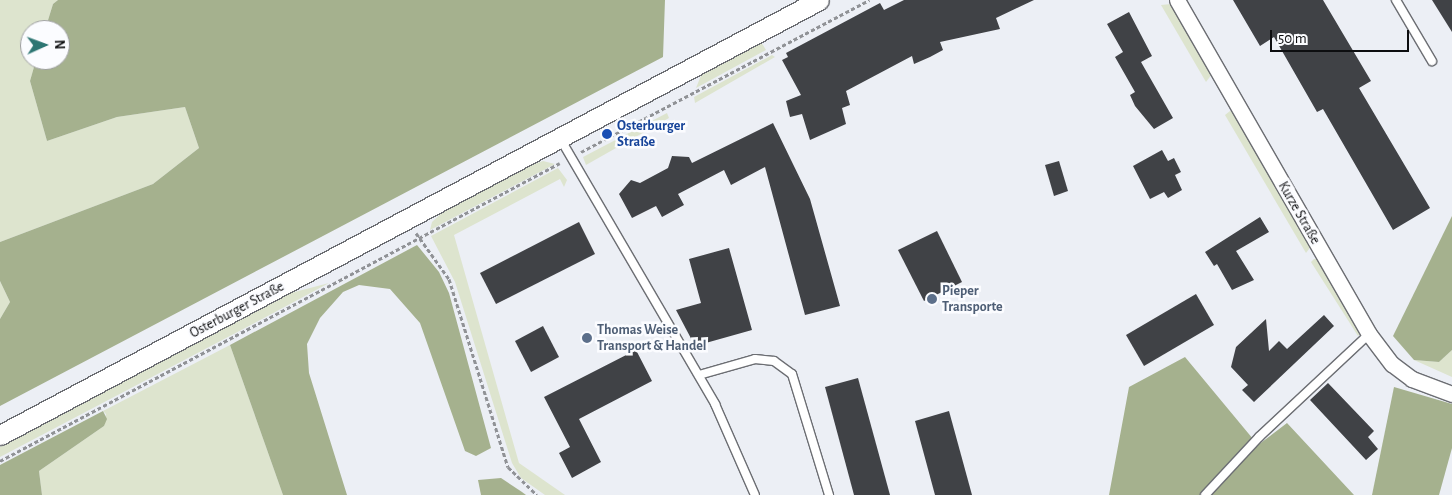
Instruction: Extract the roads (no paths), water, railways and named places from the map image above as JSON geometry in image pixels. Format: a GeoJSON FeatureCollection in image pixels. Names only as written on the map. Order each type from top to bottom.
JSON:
{"type":"FeatureCollection","features":[{"type":"Feature","properties":{"kind":"street","name":"Osterburger Straße"},"geometry":{"type":"LineString","coordinates":[[0,435],[560,140],[819,0]]}},
{"type":"Feature","properties":{"kind":"street","name":"Kurze Straße"},"geometry":{"type":"LineString","coordinates":[[1177,0],[1369,334],[1392,364],[1412,379],[1452,394]]}},
{"type":"Feature","properties":{"kind":"lane"},"geometry":{"type":"LineString","coordinates":[[1396,0],[1432,61]]}},
{"type":"Feature","properties":{"kind":"lane"},"geometry":{"type":"LineString","coordinates":[[560,140],[569,158],[603,208],[699,375],[731,436],[755,495]]}},
{"type":"Feature","properties":{"kind":"lane"},"geometry":{"type":"LineString","coordinates":[[1205,495],[1259,437],[1369,334]]}},
{"type":"Feature","properties":{"kind":"lane"},"geometry":{"type":"LineString","coordinates":[[699,375],[755,359],[774,361],[792,374],[829,495]]}},
{"type":"Feature","properties":{"kind":"place","name":"Osterburger Straße"},"geometry":{"type":"Point","coordinates":[607,134]}},
{"type":"Feature","properties":{"kind":"place","name":"Pieper Transporte"},"geometry":{"type":"Point","coordinates":[932,299]}},
{"type":"Feature","properties":{"kind":"place","name":"Thomas Weise Transport & Handel"},"geometry":{"type":"Point","coordinates":[587,338]}}]}
